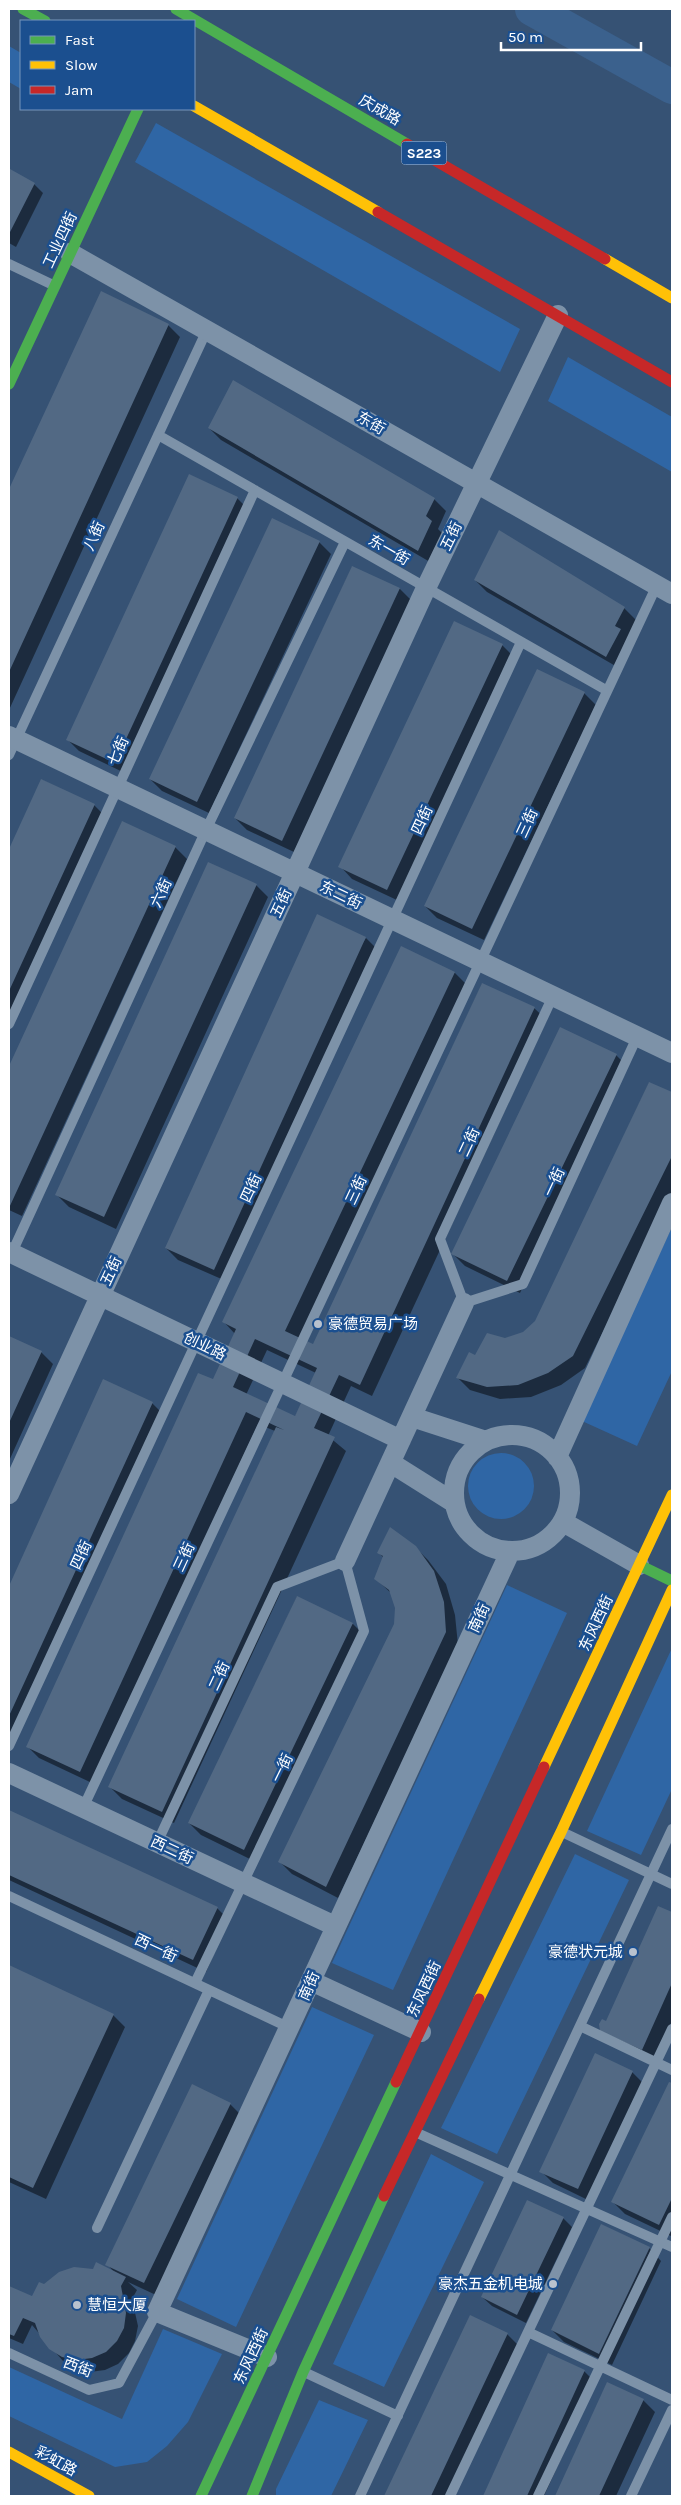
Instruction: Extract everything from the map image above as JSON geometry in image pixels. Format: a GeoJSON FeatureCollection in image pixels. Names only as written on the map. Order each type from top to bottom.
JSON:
{"type":"FeatureCollection","features":[{"type":"Feature","properties":{"kind":"main road"},"geometry":{"type":"LineString","coordinates":[[23,9],[43,20]]}},
{"type":"Feature","properties":{"kind":"main road","name":"庆成路"},"geometry":{"type":"LineString","coordinates":[[176,9],[195,20]]}},
{"type":"Feature","properties":{"kind":"main road","name":"庆成路"},"geometry":{"type":"LineString","coordinates":[[195,20],[672,298]]}},
{"type":"Feature","properties":{"kind":"main road"},"geometry":{"type":"LineString","coordinates":[[195,107],[672,382]]}},
{"type":"Feature","properties":{"kind":"main road","name":"工业四街"},"geometry":{"type":"LineString","coordinates":[[9,384],[138,110]]}},
{"type":"Feature","properties":{"kind":"main road","name":"东风西街"},"geometry":{"type":"LineString","coordinates":[[202,2496],[672,1495]]}},
{"type":"Feature","properties":{"kind":"main road"},"geometry":{"type":"LineString","coordinates":[[640,1565],[672,1581]]}},
{"type":"Feature","properties":{"kind":"main road"},"geometry":{"type":"LineString","coordinates":[[252,2496],[303,2372],[414,2131],[561,1832],[672,1590]]}},
{"type":"Feature","properties":{"kind":"main road","name":"彩虹路"},"geometry":{"type":"LineString","coordinates":[[9,2452],[89,2496]]}},
{"type":"Feature","properties":{"kind":"street","name":"东街"},"geometry":{"type":"LineString","coordinates":[[70,253],[665,589]]}},
{"type":"Feature","properties":{"kind":"street","name":"五街"},"geometry":{"type":"LineString","coordinates":[[9,1494],[426,588],[558,315]]}},
{"type":"Feature","properties":{"kind":"street","name":"东二街"},"geometry":{"type":"LineString","coordinates":[[11,744],[117,788],[672,1054]]}},
{"type":"Feature","properties":{"kind":"street"},"geometry":{"type":"LineString","coordinates":[[557,1456],[672,1203]]}},
{"type":"Feature","properties":{"kind":"street","name":"创业路"},"geometry":{"type":"LineString","coordinates":[[10,1255],[401,1440]]}},
{"type":"Feature","properties":{"kind":"street"},"geometry":{"type":"LineString","coordinates":[[345,1561],[464,1303]]}},
{"type":"Feature","properties":{"kind":"street"},"geometry":{"type":"LineString","coordinates":[[412,1417],[486,1441]]}},
{"type":"Feature","properties":{"kind":"street"},"geometry":{"type":"LineString","coordinates":[[512,1434],[532,1438],[550,1448],[557,1456],[563,1464],[570,1483],[570,1503],[563,1522],[550,1538],[535,1548],[510,1552],[500,1551],[483,1545],[469,1534],[458,1519],[453,1502],[454,1482],[462,1463],[475,1448],[492,1438],[512,1434]]}},
{"type":"Feature","properties":{"kind":"street"},"geometry":{"type":"LineString","coordinates":[[390,1463],[453,1502]]}},
{"type":"Feature","properties":{"kind":"street"},"geometry":{"type":"LineString","coordinates":[[563,1522],[640,1565]]}},
{"type":"Feature","properties":{"kind":"street","name":"南街"},"geometry":{"type":"LineString","coordinates":[[157,2312],[510,1552]]}},
{"type":"Feature","properties":{"kind":"street","name":"西二街"},"geometry":{"type":"LineString","coordinates":[[9,1774],[335,1926]]}},
{"type":"Feature","properties":{"kind":"street"},"geometry":{"type":"LineString","coordinates":[[311,1981],[421,2032]]}},
{"type":"Feature","properties":{"kind":"street"},"geometry":{"type":"LineString","coordinates":[[157,2312],[267,2357]]}},
{"type":"Feature","properties":{"kind":"lane"},"geometry":{"type":"LineString","coordinates":[[9,264],[55,286]]}},
{"type":"Feature","properties":{"kind":"lane","name":"八街"},"geometry":{"type":"LineString","coordinates":[[11,744],[207,330]]}},
{"type":"Feature","properties":{"kind":"lane","name":"东一街"},"geometry":{"type":"LineString","coordinates":[[158,435],[606,690]]}},
{"type":"Feature","properties":{"kind":"lane","name":"七街"},"geometry":{"type":"LineString","coordinates":[[9,1024],[254,490]]}},
{"type":"Feature","properties":{"kind":"lane","name":"六街"},"geometry":{"type":"LineString","coordinates":[[10,1255],[206,830],[345,542]]}},
{"type":"Feature","properties":{"kind":"lane","name":"三街"},"geometry":{"type":"LineString","coordinates":[[83,1808],[606,690],[665,589]]}},
{"type":"Feature","properties":{"kind":"lane","name":"四街"},"geometry":{"type":"LineString","coordinates":[[9,1746],[521,642]]}},
{"type":"Feature","properties":{"kind":"lane","name":"二街"},"geometry":{"type":"LineString","coordinates":[[464,1303],[440,1239],[553,996]]}},
{"type":"Feature","properties":{"kind":"lane","name":"一街"},"geometry":{"type":"LineString","coordinates":[[464,1303],[523,1284],[637,1037]]}},
{"type":"Feature","properties":{"kind":"lane","name":"二街"},"geometry":{"type":"LineString","coordinates":[[157,1843],[277,1587],[345,1561]]}},
{"type":"Feature","properties":{"kind":"lane","name":"一街"},"geometry":{"type":"LineString","coordinates":[[195,1983],[364,1631],[345,1561]]}},
{"type":"Feature","properties":{"kind":"lane"},"geometry":{"type":"LineString","coordinates":[[360,2496],[672,1829]]}},
{"type":"Feature","properties":{"kind":"lane"},"geometry":{"type":"LineString","coordinates":[[561,1832],[672,1884]]}},
{"type":"Feature","properties":{"kind":"lane","name":"西一街"},"geometry":{"type":"LineString","coordinates":[[9,1896],[290,2028]]}},
{"type":"Feature","properties":{"kind":"lane"},"geometry":{"type":"LineString","coordinates":[[97,2228],[209,1990]]}},
{"type":"Feature","properties":{"kind":"lane"},"geometry":{"type":"LineString","coordinates":[[580,2026],[672,2070]]}},
{"type":"Feature","properties":{"kind":"lane"},"geometry":{"type":"LineString","coordinates":[[450,2496],[672,2029]]}},
{"type":"Feature","properties":{"kind":"lane"},"geometry":{"type":"LineString","coordinates":[[414,2131],[672,2247]]}},
{"type":"Feature","properties":{"kind":"lane"},"geometry":{"type":"LineString","coordinates":[[538,2496],[672,2217]]}},
{"type":"Feature","properties":{"kind":"lane","name":"西街"},"geometry":{"type":"LineString","coordinates":[[9,2353],[89,2390],[118,2383],[157,2312]]}},
{"type":"Feature","properties":{"kind":"lane"},"geometry":{"type":"LineString","coordinates":[[528,2332],[672,2400]]}},
{"type":"Feature","properties":{"kind":"lane"},"geometry":{"type":"LineString","coordinates":[[303,2372],[398,2416]]}},
{"type":"Feature","properties":{"kind":"lane"},"geometry":{"type":"LineString","coordinates":[[631,2496],[672,2410]]}},
{"type":"Feature","properties":{"kind":"shaded area"},"geometry":{"type":"Polygon","coordinates":[[[9,46],[20,52],[20,88],[9,82],[9,46]]]}},
{"type":"Feature","properties":{"kind":"shaded area"},"geometry":{"type":"Polygon","coordinates":[[[156,123],[520,329],[500,372],[135,162],[156,123]]]}},
{"type":"Feature","properties":{"kind":"shaded area"},"geometry":{"type":"Polygon","coordinates":[[[568,357],[672,417],[672,472],[548,401],[568,357]]]}},
{"type":"Feature","properties":{"kind":"shaded area"},"geometry":{"type":"Polygon","coordinates":[[[672,1227],[672,1371],[637,1446],[582,1421],[672,1227]]]}},
{"type":"Feature","properties":{"kind":"shaded area"},"geometry":{"type":"Polygon","coordinates":[[[494,1453],[508,1453],[520,1458],[529,1467],[534,1479],[532,1499],[525,1510],[508,1519],[494,1519],[482,1514],[473,1505],[468,1493],[468,1479],[473,1467],[482,1458],[494,1453]]]}},
{"type":"Feature","properties":{"kind":"shaded area"},"geometry":{"type":"Polygon","coordinates":[[[507,1585],[567,1613],[393,1990],[332,1963],[507,1585]]]}},
{"type":"Feature","properties":{"kind":"shaded area"},"geometry":{"type":"Polygon","coordinates":[[[672,1648],[672,1789],[641,1855],[587,1831],[672,1648]]]}},
{"type":"Feature","properties":{"kind":"shaded area"},"geometry":{"type":"Polygon","coordinates":[[[575,1854],[629,1880],[497,2154],[441,2128],[575,1854]]]}},
{"type":"Feature","properties":{"kind":"shaded area"},"geometry":{"type":"Polygon","coordinates":[[[312,2007],[374,2035],[236,2327],[177,2299],[312,2007]]]}},
{"type":"Feature","properties":{"kind":"shaded area"},"geometry":{"type":"Polygon","coordinates":[[[431,2154],[484,2182],[384,2387],[333,2364],[431,2154]]]}},
{"type":"Feature","properties":{"kind":"shaded area"},"geometry":{"type":"Polygon","coordinates":[[[163,2329],[222,2354],[188,2422],[167,2446],[147,2462],[115,2467],[9,2416],[9,2367],[122,2419],[163,2329]]]}},
{"type":"Feature","properties":{"kind":"shaded area"},"geometry":{"type":"Polygon","coordinates":[[[319,2400],[368,2420],[331,2496],[276,2496],[276,2489],[319,2400]]]}},
{"type":"Feature","properties":{"kind":"building"},"geometry":{"type":"Polygon","coordinates":[[[10,169],[35,183],[9,234],[9,172],[10,169]]]}},
{"type":"Feature","properties":{"kind":"building"},"geometry":{"type":"Polygon","coordinates":[[[101,291],[169,324],[9,672],[9,489],[101,291]]]}},
{"type":"Feature","properties":{"kind":"building"},"geometry":{"type":"Polygon","coordinates":[[[233,380],[435,498],[426,516],[432,521],[418,551],[208,428],[233,380]]]}},
{"type":"Feature","properties":{"kind":"building"},"geometry":{"type":"Polygon","coordinates":[[[189,474],[238,497],[115,763],[66,740],[189,474]]]}},
{"type":"Feature","properties":{"kind":"building"},"geometry":{"type":"Polygon","coordinates":[[[272,518],[320,541],[197,802],[149,779],[272,518]]]}},
{"type":"Feature","properties":{"kind":"building"},"geometry":{"type":"Polygon","coordinates":[[[499,530],[625,607],[615,626],[621,629],[606,657],[474,580],[499,530]]]}},
{"type":"Feature","properties":{"kind":"building"},"geometry":{"type":"Polygon","coordinates":[[[352,566],[400,588],[282,841],[234,818],[352,566]]]}},
{"type":"Feature","properties":{"kind":"building"},"geometry":{"type":"Polygon","coordinates":[[[454,621],[503,644],[387,890],[338,867],[454,621]]]}},
{"type":"Feature","properties":{"kind":"building"},"geometry":{"type":"Polygon","coordinates":[[[537,669],[585,692],[472,929],[424,906],[537,669]]]}},
{"type":"Feature","properties":{"kind":"building"},"geometry":{"type":"Polygon","coordinates":[[[41,779],[95,804],[9,991],[9,849],[41,779]]]}},
{"type":"Feature","properties":{"kind":"building"},"geometry":{"type":"Polygon","coordinates":[[[122,821],[176,846],[9,1208],[9,1066],[122,821]]]}},
{"type":"Feature","properties":{"kind":"building"},"geometry":{"type":"Polygon","coordinates":[[[208,862],[257,884],[104,1217],[55,1195],[208,862]]]}},
{"type":"Feature","properties":{"kind":"building"},"geometry":{"type":"Polygon","coordinates":[[[317,914],[366,937],[214,1270],[165,1248],[317,914]]]}},
{"type":"Feature","properties":{"kind":"building"},"geometry":{"type":"Polygon","coordinates":[[[401,946],[455,972],[285,1331],[313,1344],[482,983],[535,1007],[360,1385],[339,1375],[314,1428],[335,1437],[162,1812],[108,1787],[276,1427],[284,1430],[246,1412],[80,1772],[26,1747],[198,1373],[213,1379],[236,1329],[222,1322],[401,946]],[[255,1339],[233,1387],[295,1416],[317,1368],[255,1339]]]}},
{"type":"Feature","properties":{"kind":"building"},"geometry":{"type":"Polygon","coordinates":[[[560,1027],[617,1054],[507,1281],[451,1254],[560,1027]]]}},
{"type":"Feature","properties":{"kind":"building"},"geometry":{"type":"Polygon","coordinates":[[[649,1082],[672,1092],[672,1156],[573,1356],[548,1373],[518,1385],[487,1387],[456,1378],[469,1352],[475,1355],[487,1333],[505,1338],[523,1332],[535,1321],[649,1082]]]}},
{"type":"Feature","properties":{"kind":"building"},"geometry":{"type":"Polygon","coordinates":[[[9,1336],[42,1351],[9,1423],[9,1336]]]}},
{"type":"Feature","properties":{"kind":"building"},"geometry":{"type":"Polygon","coordinates":[[[103,1379],[153,1402],[9,1716],[9,1586],[103,1379]]]}},
{"type":"Feature","properties":{"kind":"building"},"geometry":{"type":"Polygon","coordinates":[[[390,1527],[416,1546],[434,1571],[444,1602],[446,1632],[326,1887],[278,1862],[394,1624],[395,1608],[389,1590],[374,1579],[383,1556],[377,1553],[390,1527]]]}},
{"type":"Feature","properties":{"kind":"building"},"geometry":{"type":"Polygon","coordinates":[[[297,1596],[353,1623],[244,1850],[188,1823],[297,1596]]]}},
{"type":"Feature","properties":{"kind":"building"},"geometry":{"type":"Polygon","coordinates":[[[9,1810],[218,1907],[193,1960],[9,1875],[9,1810]]]}},
{"type":"Feature","properties":{"kind":"building"},"geometry":{"type":"Polygon","coordinates":[[[658,1906],[672,1912],[672,1983],[642,2050],[600,2031],[599,2024],[602,2019],[606,2021],[658,1906]]]}},
{"type":"Feature","properties":{"kind":"building"},"geometry":{"type":"Polygon","coordinates":[[[9,1965],[114,2014],[33,2188],[9,2177],[9,1965]]]}},
{"type":"Feature","properties":{"kind":"building"},"geometry":{"type":"Polygon","coordinates":[[[595,2053],[633,2071],[578,2189],[539,2172],[595,2053]]]}},
{"type":"Feature","properties":{"kind":"building"},"geometry":{"type":"Polygon","coordinates":[[[669,2082],[672,2083],[672,2198],[659,2225],[611,2202],[669,2082]]]}},
{"type":"Feature","properties":{"kind":"building"},"geometry":{"type":"Polygon","coordinates":[[[192,2084],[231,2103],[144,2283],[105,2265],[192,2084]]]}},
{"type":"Feature","properties":{"kind":"building"},"geometry":{"type":"Polygon","coordinates":[[[527,2200],[564,2217],[517,2315],[481,2297],[527,2200]]]}},
{"type":"Feature","properties":{"kind":"building"},"geometry":{"type":"Polygon","coordinates":[[[601,2224],[650,2247],[599,2354],[551,2330],[601,2224]]]}},
{"type":"Feature","properties":{"kind":"building","name":"慧恒大厦"},"geometry":{"type":"Polygon","coordinates":[[[96,2262],[126,2277],[121,2286],[126,2313],[124,2328],[117,2341],[106,2352],[92,2358],[77,2360],[62,2357],[49,2349],[40,2337],[35,2323],[23,2318],[14,2336],[9,2334],[9,2286],[32,2296],[39,2282],[44,2284],[59,2272],[74,2267],[93,2269],[96,2262]]]}},
{"type":"Feature","properties":{"kind":"building"},"geometry":{"type":"Polygon","coordinates":[[[470,2315],[508,2333],[431,2496],[384,2496],[470,2315]]]}},
{"type":"Feature","properties":{"kind":"building"},"geometry":{"type":"Polygon","coordinates":[[[548,2353],[585,2370],[527,2496],[483,2496],[548,2353]]]}},
{"type":"Feature","properties":{"kind":"building"},"geometry":{"type":"Polygon","coordinates":[[[607,2382],[644,2399],[599,2496],[555,2496],[607,2382]]]}},
{"type":"Feature","properties":{"kind":"waterway"},"geometry":{"type":"LineString","coordinates":[[532,9],[672,87]]}},
{"type":"Feature","properties":{"kind":"traffic: fast"},"geometry":{"type":"LineString","coordinates":[[23,9],[43,20]]}},
{"type":"Feature","properties":{"kind":"traffic: fast"},"geometry":{"type":"LineString","coordinates":[[176,9],[195,20]]}},
{"type":"Feature","properties":{"kind":"traffic: fast"},"geometry":{"type":"LineString","coordinates":[[195,20],[407,144]]}},
{"type":"Feature","properties":{"kind":"traffic: fast"},"geometry":{"type":"LineString","coordinates":[[9,384],[138,110]]}},
{"type":"Feature","properties":{"kind":"traffic: fast"},"geometry":{"type":"LineString","coordinates":[[639,1565],[672,1581]]}},
{"type":"Feature","properties":{"kind":"traffic: fast"},"geometry":{"type":"LineString","coordinates":[[201,2496],[396,2082]]}},
{"type":"Feature","properties":{"kind":"traffic: fast"},"geometry":{"type":"LineString","coordinates":[[252,2496],[303,2372],[384,2196]]}},
{"type":"Feature","properties":{"kind":"traffic: slow"},"geometry":{"type":"LineString","coordinates":[[195,107],[378,212]]}},
{"type":"Feature","properties":{"kind":"traffic: slow"},"geometry":{"type":"LineString","coordinates":[[605,259],[672,298]]}},
{"type":"Feature","properties":{"kind":"traffic: slow"},"geometry":{"type":"LineString","coordinates":[[544,1767],[672,1495]]}},
{"type":"Feature","properties":{"kind":"traffic: slow"},"geometry":{"type":"LineString","coordinates":[[479,1999],[561,1832],[672,1590]]}},
{"type":"Feature","properties":{"kind":"traffic: slow"},"geometry":{"type":"LineString","coordinates":[[9,2452],[89,2496]]}},
{"type":"Feature","properties":{"kind":"traffic: jam"},"geometry":{"type":"LineString","coordinates":[[407,144],[605,259]]}},
{"type":"Feature","properties":{"kind":"traffic: jam"},"geometry":{"type":"LineString","coordinates":[[378,212],[672,382]]}},
{"type":"Feature","properties":{"kind":"traffic: jam"},"geometry":{"type":"LineString","coordinates":[[396,2082],[544,1767]]}},
{"type":"Feature","properties":{"kind":"traffic: jam"},"geometry":{"type":"LineString","coordinates":[[384,2196],[479,1999]]}},
{"type":"Feature","properties":{"kind":"place","name":"豪德贸易广场"},"geometry":{"type":"Point","coordinates":[318,1324]}},
{"type":"Feature","properties":{"kind":"place","name":"豪德状元城"},"geometry":{"type":"Point","coordinates":[633,1952]}},
{"type":"Feature","properties":{"kind":"place","name":"豪杰五金机电城"},"geometry":{"type":"Point","coordinates":[553,2284]}},
{"type":"Feature","properties":{"kind":"place","name":"慧恒大厦"},"geometry":{"type":"Point","coordinates":[77,2305]}}]}
